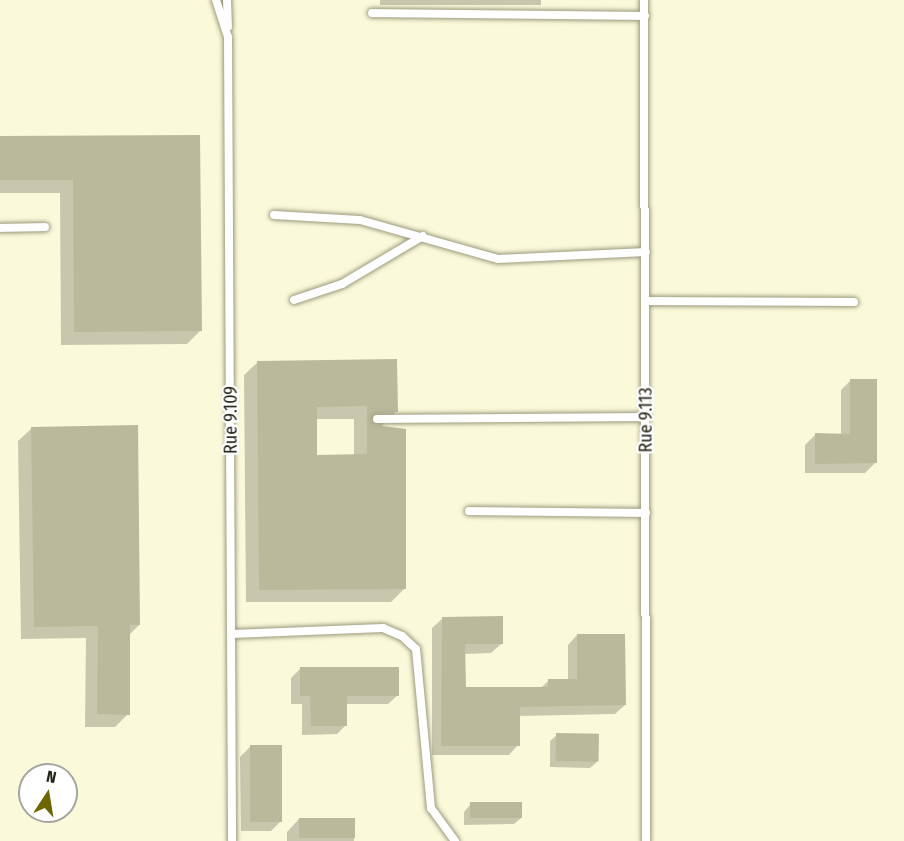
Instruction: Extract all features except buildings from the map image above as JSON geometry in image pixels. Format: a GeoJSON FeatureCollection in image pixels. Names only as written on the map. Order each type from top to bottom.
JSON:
{"type":"FeatureCollection","features":[{"type":"Feature","properties":{"kind":"lane","name":"Rue 9.109"},"geometry":{"type":"LineString","coordinates":[[216,0],[228,37],[232,841]]}},
{"type":"Feature","properties":{"kind":"lane"},"geometry":{"type":"LineString","coordinates":[[227,0],[228,37]]}},
{"type":"Feature","properties":{"kind":"lane","name":"Rue 9.113"},"geometry":{"type":"LineString","coordinates":[[644,0],[647,301],[645,841]]}},
{"type":"Feature","properties":{"kind":"lane"},"geometry":{"type":"LineString","coordinates":[[372,13],[645,16]]}},
{"type":"Feature","properties":{"kind":"lane"},"geometry":{"type":"LineString","coordinates":[[274,215],[360,220],[498,259],[646,252]]}},
{"type":"Feature","properties":{"kind":"lane"},"geometry":{"type":"LineString","coordinates":[[0,228],[45,227]]}},
{"type":"Feature","properties":{"kind":"lane"},"geometry":{"type":"LineString","coordinates":[[294,300],[342,284],[423,236]]}},
{"type":"Feature","properties":{"kind":"lane"},"geometry":{"type":"LineString","coordinates":[[647,301],[854,302]]}},
{"type":"Feature","properties":{"kind":"lane"},"geometry":{"type":"LineString","coordinates":[[377,419],[646,417]]}},
{"type":"Feature","properties":{"kind":"lane"},"geometry":{"type":"LineString","coordinates":[[469,511],[646,513]]}},
{"type":"Feature","properties":{"kind":"lane"},"geometry":{"type":"LineString","coordinates":[[232,633],[383,628],[402,636],[416,649],[431,808],[454,841]]}}]}
